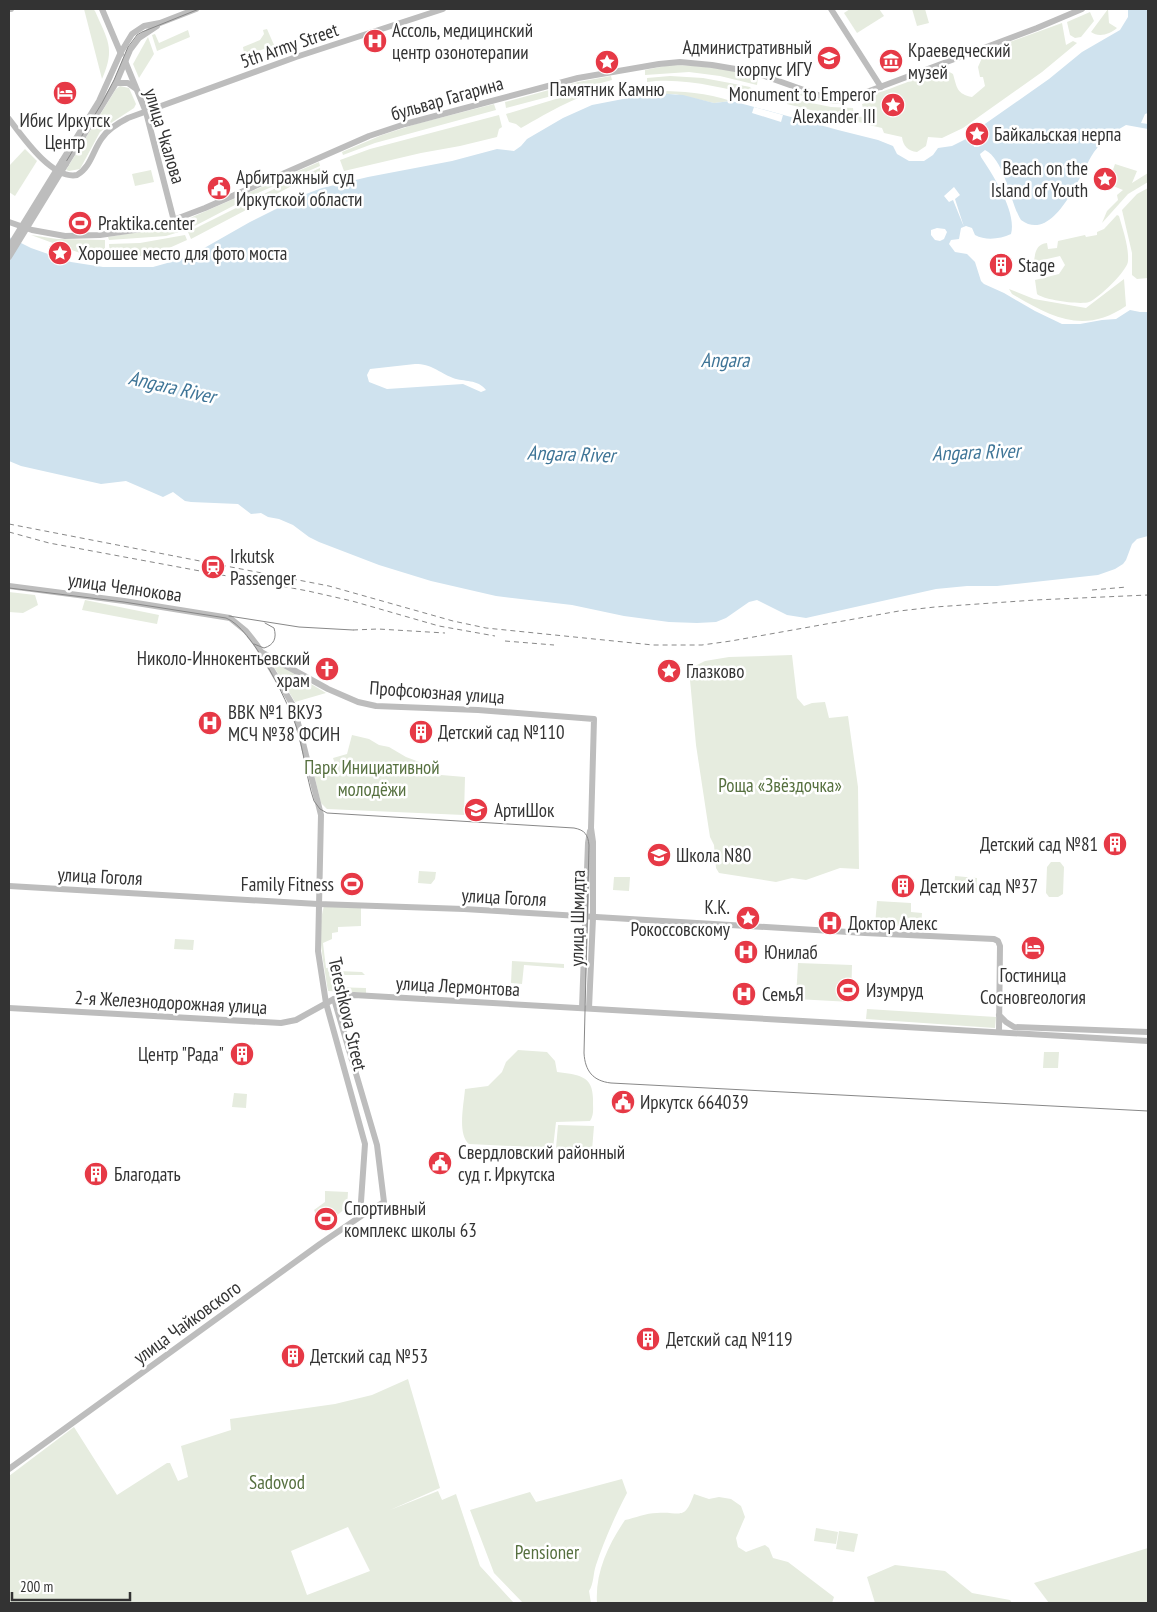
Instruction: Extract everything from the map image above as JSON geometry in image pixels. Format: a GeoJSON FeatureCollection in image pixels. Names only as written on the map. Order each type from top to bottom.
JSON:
{"type":"FeatureCollection","features":[{"type":"Feature","properties":{"kind":"street","name":"улица Чкалова"},"geometry":{"type":"LineString","coordinates":[[102,9],[121,52],[123,62],[146,112],[174,221]]}},
{"type":"Feature","properties":{"kind":"street"},"geometry":{"type":"LineString","coordinates":[[9,247],[116,83],[130,50],[139,38],[160,24],[196,9]]}},
{"type":"Feature","properties":{"kind":"street","name":"5th Army Street"},"geometry":{"type":"LineString","coordinates":[[9,118],[37,153],[53,167],[68,175],[77,175],[82,172],[103,136],[111,128],[128,118],[292,58],[443,9]]}},
{"type":"Feature","properties":{"kind":"street"},"geometry":{"type":"LineString","coordinates":[[831,9],[881,87]]}},
{"type":"Feature","properties":{"kind":"street","name":"бульвар Гагарина"},"geometry":{"type":"LineString","coordinates":[[9,222],[32,230],[64,236],[83,236],[155,227],[174,221],[373,135],[410,123],[578,78],[680,62],[712,64],[753,72],[818,95],[832,98],[856,96],[1037,28],[1082,9]]}},
{"type":"Feature","properties":{"kind":"street"},"geometry":{"type":"LineString","coordinates":[[9,257],[99,101],[127,41],[144,26],[160,24]]}},
{"type":"Feature","properties":{"kind":"street"},"geometry":{"type":"LineString","coordinates":[[116,83],[128,83],[135,88]]}},
{"type":"Feature","properties":{"kind":"street","name":"улица Челнокова"},"geometry":{"type":"LineString","coordinates":[[9,586],[227,617],[236,622]]}},
{"type":"Feature","properties":{"kind":"street","name":"Tereshkova Street"},"geometry":{"type":"LineString","coordinates":[[236,622],[246,631],[261,652],[294,707],[318,800],[320,815],[318,951],[326,1003],[365,1144],[360,1216]]}},
{"type":"Feature","properties":{"kind":"street","name":"Профсоюзная улица"},"geometry":{"type":"LineString","coordinates":[[261,652],[328,689],[358,702],[376,706],[514,712],[594,719]]}},
{"type":"Feature","properties":{"kind":"street","name":"улица Шмидта"},"geometry":{"type":"LineString","coordinates":[[586,1008],[594,842],[591,828],[594,719]]}},
{"type":"Feature","properties":{"kind":"street","name":"улица Гоголя"},"geometry":{"type":"LineString","coordinates":[[9,886],[994,939],[998,941],[1000,946],[999,1015]]}},
{"type":"Feature","properties":{"kind":"street","name":"улица Лермонтова"},"geometry":{"type":"LineString","coordinates":[[326,1003],[334,999],[354,995],[999,1032],[1016,1031]]}},
{"type":"Feature","properties":{"kind":"street","name":"Tereshkova Street"},"geometry":{"type":"LineString","coordinates":[[334,999],[378,1145],[384,1202]]}},
{"type":"Feature","properties":{"kind":"street","name":"2-я Железнодорожная улица"},"geometry":{"type":"LineString","coordinates":[[9,1008],[281,1023],[296,1020],[326,1003]]}},
{"type":"Feature","properties":{"kind":"street"},"geometry":{"type":"LineString","coordinates":[[999,1015],[1016,1031],[1148,1041]]}},
{"type":"Feature","properties":{"kind":"street"},"geometry":{"type":"LineString","coordinates":[[999,1015],[999,1032]]}},
{"type":"Feature","properties":{"kind":"street"},"geometry":{"type":"LineString","coordinates":[[1016,1031],[1148,1032]]}},
{"type":"Feature","properties":{"kind":"street","name":"улица Чайковского"},"geometry":{"type":"LineString","coordinates":[[9,1469],[360,1216],[384,1202]]}},
{"type":"Feature","properties":{"kind":"green space"},"geometry":{"type":"Polygon","coordinates":[[[84,9],[93,9],[95,11],[108,44],[108,59],[102,79],[84,9]]]}},
{"type":"Feature","properties":{"kind":"green space"},"geometry":{"type":"Polygon","coordinates":[[[850,9],[879,9],[884,16],[857,33],[844,13],[850,9]]]}},
{"type":"Feature","properties":{"kind":"green space"},"geometry":{"type":"Polygon","coordinates":[[[912,9],[925,9],[929,23],[917,26],[912,9]]]}},
{"type":"Feature","properties":{"kind":"green space"},"geometry":{"type":"Polygon","coordinates":[[[1108,9],[1109,23],[1117,28],[1104,34],[1094,34],[1091,32],[1108,9]]]}},
{"type":"Feature","properties":{"kind":"green space"},"geometry":{"type":"Polygon","coordinates":[[[1090,12],[1094,21],[1081,37],[1075,38],[1070,35],[1067,22],[1090,12]]]}},
{"type":"Feature","properties":{"kind":"green space"},"geometry":{"type":"Polygon","coordinates":[[[1062,23],[1066,45],[1073,41],[1077,43],[1042,72],[963,128],[942,138],[928,137],[926,146],[917,152],[906,148],[902,137],[884,133],[882,128],[869,125],[871,114],[876,112],[875,108],[869,110],[863,108],[862,104],[872,101],[872,97],[836,104],[789,92],[790,89],[827,100],[855,99],[885,90],[942,68],[953,74],[960,92],[972,97],[985,86],[983,77],[980,77],[978,67],[985,51],[1062,23]]]}},
{"type":"Feature","properties":{"kind":"green space"},"geometry":{"type":"Polygon","coordinates":[[[267,29],[274,45],[248,55],[244,53],[243,47],[260,40],[264,34],[263,30],[267,29]]]}},
{"type":"Feature","properties":{"kind":"green space"},"geometry":{"type":"Polygon","coordinates":[[[188,30],[190,37],[157,51],[152,35],[155,34],[159,43],[188,30]]]}},
{"type":"Feature","properties":{"kind":"green space"},"geometry":{"type":"Polygon","coordinates":[[[148,37],[154,54],[139,78],[133,64],[148,37]]]}},
{"type":"Feature","properties":{"kind":"green space"},"geometry":{"type":"Polygon","coordinates":[[[670,65],[714,68],[747,74],[758,77],[757,85],[720,76],[689,72],[645,75],[645,70],[670,65]]]}},
{"type":"Feature","properties":{"kind":"green space"},"geometry":{"type":"Polygon","coordinates":[[[611,76],[612,80],[506,108],[505,102],[578,82],[611,76]]]}},
{"type":"Feature","properties":{"kind":"green space"},"geometry":{"type":"Polygon","coordinates":[[[670,76],[703,78],[750,87],[757,96],[688,82],[647,82],[647,78],[670,76]]]}},
{"type":"Feature","properties":{"kind":"green space"},"geometry":{"type":"Polygon","coordinates":[[[613,84],[614,89],[577,98],[521,128],[509,122],[506,114],[592,88],[613,84]]]}},
{"type":"Feature","properties":{"kind":"green space"},"geometry":{"type":"Polygon","coordinates":[[[120,86],[129,88],[136,104],[134,108],[100,132],[80,169],[66,170],[116,89],[120,86]]]}},
{"type":"Feature","properties":{"kind":"green space"},"geometry":{"type":"Polygon","coordinates":[[[657,91],[694,93],[731,101],[714,103],[675,94],[638,94],[657,91]]]}},
{"type":"Feature","properties":{"kind":"green space"},"geometry":{"type":"Polygon","coordinates":[[[792,99],[831,107],[853,108],[854,116],[863,117],[862,123],[787,104],[787,101],[792,99]]]}},
{"type":"Feature","properties":{"kind":"green space"},"geometry":{"type":"Polygon","coordinates":[[[494,104],[496,110],[375,143],[343,155],[342,152],[382,135],[416,124],[494,104]]]}},
{"type":"Feature","properties":{"kind":"green space"},"geometry":{"type":"Polygon","coordinates":[[[499,115],[502,127],[499,129],[497,137],[344,171],[340,160],[370,149],[499,115]]]}},
{"type":"Feature","properties":{"kind":"green space"},"geometry":{"type":"Polygon","coordinates":[[[25,149],[37,161],[15,196],[9,192],[9,166],[25,149]]]}},
{"type":"Feature","properties":{"kind":"green space"},"geometry":{"type":"Polygon","coordinates":[[[319,162],[320,166],[260,192],[187,230],[183,221],[319,162]]]}},
{"type":"Feature","properties":{"kind":"green space"},"geometry":{"type":"Polygon","coordinates":[[[1115,164],[1137,171],[1132,183],[1148,173],[1148,182],[1128,194],[1102,223],[1107,211],[1118,200],[1117,195],[1123,190],[1108,184],[1115,164]]]}},
{"type":"Feature","properties":{"kind":"green space"},"geometry":{"type":"Polygon","coordinates":[[[320,168],[321,174],[303,180],[191,239],[188,232],[320,168]]]}},
{"type":"Feature","properties":{"kind":"green space"},"geometry":{"type":"Polygon","coordinates":[[[151,170],[154,182],[135,186],[132,174],[151,170]]]}},
{"type":"Feature","properties":{"kind":"green space"},"geometry":{"type":"Polygon","coordinates":[[[1148,188],[1148,278],[1137,279],[1132,275],[1132,253],[1122,210],[1137,194],[1148,188]]]}},
{"type":"Feature","properties":{"kind":"green space"},"geometry":{"type":"Polygon","coordinates":[[[1117,215],[1119,216],[1128,250],[1128,261],[1123,271],[1112,284],[1099,296],[1084,303],[1054,300],[1037,294],[1035,280],[1059,274],[1065,265],[1060,256],[1034,262],[1040,245],[1047,243],[1048,249],[1057,248],[1058,241],[1085,235],[1086,237],[1097,235],[1097,232],[1104,229],[1117,215]]]}},
{"type":"Feature","properties":{"kind":"green space"},"geometry":{"type":"Polygon","coordinates":[[[178,223],[182,231],[166,236],[109,240],[108,237],[156,229],[178,223]]]}},
{"type":"Feature","properties":{"kind":"green space"},"geometry":{"type":"Polygon","coordinates":[[[31,235],[57,239],[105,240],[105,255],[80,253],[31,235]]]}},
{"type":"Feature","properties":{"kind":"green space"},"geometry":{"type":"Polygon","coordinates":[[[185,235],[187,240],[158,253],[135,257],[110,255],[109,244],[140,243],[185,235]]]}},
{"type":"Feature","properties":{"kind":"green space"},"geometry":{"type":"Polygon","coordinates":[[[1124,279],[1126,306],[1111,315],[1096,320],[1068,320],[1054,316],[1012,294],[1009,289],[1034,299],[1086,308],[1124,279]]]}},
{"type":"Feature","properties":{"kind":"green space"},"geometry":{"type":"Polygon","coordinates":[[[9,592],[35,595],[38,605],[23,613],[9,612],[9,592]]]}},
{"type":"Feature","properties":{"kind":"green space"},"geometry":{"type":"Polygon","coordinates":[[[85,600],[159,615],[157,624],[82,610],[85,600]]]}},
{"type":"Feature","properties":{"kind":"green space","name":"Роща «Звёздочка»"},"geometry":{"type":"Polygon","coordinates":[[[792,655],[797,698],[804,706],[825,702],[829,718],[848,716],[858,787],[859,869],[840,868],[806,880],[792,878],[776,882],[719,873],[716,868],[714,845],[710,837],[696,745],[689,669],[705,661],[729,657],[792,655]]]}},
{"type":"Feature","properties":{"kind":"green space"},"geometry":{"type":"Polygon","coordinates":[[[278,664],[326,693],[295,702],[274,667],[278,664]]]}},
{"type":"Feature","properties":{"kind":"green space","name":"Парк Инициативной молодёжи"},"geometry":{"type":"Polygon","coordinates":[[[352,735],[389,747],[406,757],[422,763],[429,774],[465,777],[464,815],[327,809],[321,803],[313,770],[335,764],[333,758],[347,754],[352,735]]]}},
{"type":"Feature","properties":{"kind":"green space"},"geometry":{"type":"Polygon","coordinates":[[[1051,862],[1060,862],[1064,867],[1063,894],[1058,897],[1049,897],[1046,893],[1047,867],[1051,862]]]}},
{"type":"Feature","properties":{"kind":"green space"},"geometry":{"type":"Polygon","coordinates":[[[419,871],[436,872],[435,879],[431,884],[418,883],[419,871]]]}},
{"type":"Feature","properties":{"kind":"green space"},"geometry":{"type":"Polygon","coordinates":[[[955,876],[977,878],[976,894],[954,892],[955,876]]]}},
{"type":"Feature","properties":{"kind":"green space"},"geometry":{"type":"Polygon","coordinates":[[[614,877],[630,877],[629,891],[613,890],[614,877]]]}},
{"type":"Feature","properties":{"kind":"green space"},"geometry":{"type":"Polygon","coordinates":[[[877,901],[911,903],[911,912],[922,913],[921,927],[875,925],[877,901]]]}},
{"type":"Feature","properties":{"kind":"green space"},"geometry":{"type":"Polygon","coordinates":[[[324,906],[361,908],[361,926],[338,927],[338,932],[332,933],[332,939],[323,943],[326,968],[336,967],[337,971],[362,972],[365,975],[332,975],[332,987],[366,988],[366,993],[328,991],[321,937],[324,906]]]}},
{"type":"Feature","properties":{"kind":"green space"},"geometry":{"type":"Polygon","coordinates":[[[175,939],[194,940],[193,950],[174,949],[175,939]]]}},
{"type":"Feature","properties":{"kind":"green space"},"geometry":{"type":"Polygon","coordinates":[[[512,961],[564,964],[564,968],[524,965],[522,984],[511,983],[512,961]]]}},
{"type":"Feature","properties":{"kind":"green space"},"geometry":{"type":"Polygon","coordinates":[[[798,963],[852,965],[851,1002],[796,999],[798,963]]]}},
{"type":"Feature","properties":{"kind":"green space"},"geometry":{"type":"Polygon","coordinates":[[[867,1009],[996,1017],[995,1028],[866,1019],[867,1009]]]}},
{"type":"Feature","properties":{"kind":"green space"},"geometry":{"type":"Polygon","coordinates":[[[518,1050],[547,1052],[555,1061],[557,1072],[572,1074],[588,1081],[593,1093],[593,1112],[590,1121],[556,1122],[553,1148],[469,1144],[465,1139],[462,1126],[465,1089],[488,1086],[502,1072],[506,1062],[518,1050]]]}},
{"type":"Feature","properties":{"kind":"green space"},"geometry":{"type":"Polygon","coordinates":[[[1044,1052],[1059,1052],[1058,1068],[1043,1068],[1044,1052]]]}},
{"type":"Feature","properties":{"kind":"green space"},"geometry":{"type":"Polygon","coordinates":[[[234,1093],[247,1094],[246,1108],[232,1107],[234,1093]]]}},
{"type":"Feature","properties":{"kind":"green space"},"geometry":{"type":"Polygon","coordinates":[[[558,1125],[594,1126],[592,1150],[556,1148],[558,1125]]]}},
{"type":"Feature","properties":{"kind":"green space","name":"Спортивный комплекс школы 63"},"geometry":{"type":"Polygon","coordinates":[[[325,1191],[348,1192],[347,1207],[322,1228],[314,1210],[325,1202],[325,1191]]]}},
{"type":"Feature","properties":{"kind":"green space","name":"Sadovod"},"geometry":{"type":"Polygon","coordinates":[[[408,1379],[440,1488],[390,1510],[438,1491],[442,1500],[456,1494],[480,1566],[514,1603],[9,1603],[9,1476],[74,1427],[117,1495],[167,1463],[170,1463],[178,1481],[188,1477],[181,1446],[231,1430],[230,1419],[335,1404],[372,1395],[408,1379]],[[348,1527],[291,1551],[307,1595],[370,1571],[348,1527]]]}},
{"type":"Feature","properties":{"kind":"green space","name":"Pensioner"},"geometry":{"type":"Polygon","coordinates":[[[622,1479],[627,1493],[596,1565],[589,1591],[591,1603],[523,1603],[494,1573],[470,1510],[530,1492],[536,1502],[622,1479]]]}},
{"type":"Feature","properties":{"kind":"green space"},"geometry":{"type":"Polygon","coordinates":[[[694,1494],[709,1499],[719,1497],[731,1499],[741,1506],[745,1517],[736,1538],[738,1547],[746,1552],[765,1545],[769,1548],[773,1558],[788,1562],[834,1597],[832,1603],[597,1603],[600,1570],[613,1539],[625,1520],[653,1513],[684,1512],[691,1503],[694,1494]]]}},
{"type":"Feature","properties":{"kind":"green space"},"geometry":{"type":"Polygon","coordinates":[[[816,1528],[838,1532],[836,1544],[814,1541],[816,1528]]]}},
{"type":"Feature","properties":{"kind":"green space"},"geometry":{"type":"Polygon","coordinates":[[[839,1531],[858,1534],[854,1552],[836,1549],[839,1531]]]}},
{"type":"Feature","properties":{"kind":"green space"},"geometry":{"type":"Polygon","coordinates":[[[1148,1548],[1148,1603],[1049,1603],[1034,1583],[1148,1548]]]}},
{"type":"Feature","properties":{"kind":"green space"},"geometry":{"type":"Polygon","coordinates":[[[895,1565],[945,1571],[972,1593],[1010,1600],[1012,1603],[875,1603],[867,1577],[895,1565]]]}},
{"type":"Feature","properties":{"kind":"water","name":"Angara"},"geometry":{"type":"Polygon","coordinates":[[[1128,9],[1148,9],[1148,113],[1145,114],[1141,123],[1148,124],[1148,129],[1126,125],[1108,137],[1094,152],[1074,188],[1056,214],[1045,223],[1033,225],[1021,220],[998,163],[985,150],[980,154],[1003,194],[1011,215],[1011,234],[988,239],[975,235],[972,228],[966,226],[961,228],[959,239],[951,240],[949,244],[955,252],[967,254],[975,262],[981,281],[984,284],[1062,324],[1080,324],[1116,319],[1130,310],[1148,312],[1148,536],[1137,539],[1132,544],[1126,560],[1115,569],[1098,575],[997,586],[936,589],[806,618],[787,615],[757,600],[749,602],[726,618],[716,622],[669,622],[624,616],[572,605],[496,596],[431,581],[379,565],[319,542],[293,525],[261,513],[251,514],[238,504],[185,501],[173,492],[163,497],[126,481],[101,484],[21,466],[9,461],[9,237],[31,248],[71,262],[103,267],[153,267],[178,260],[199,251],[250,222],[322,188],[452,161],[497,149],[514,151],[527,139],[563,118],[592,105],[654,93],[683,95],[714,103],[731,101],[747,105],[878,140],[893,146],[897,154],[909,161],[924,161],[933,155],[938,148],[952,146],[968,138],[973,142],[974,147],[981,145],[982,141],[979,136],[982,126],[1049,79],[1082,52],[1120,30],[1128,17],[1128,9]],[[937,228],[931,230],[931,235],[935,240],[940,241],[944,239],[947,232],[945,229],[937,228]],[[415,364],[370,369],[367,375],[369,382],[387,389],[463,384],[481,392],[486,390],[475,382],[453,378],[431,367],[415,364]]]}},
{"type":"Feature","properties":{"kind":"pier"},"geometry":{"type":"Polygon","coordinates":[[[754,107],[783,115],[781,122],[752,113],[754,107]]]}},
{"type":"Feature","properties":{"kind":"pier"},"geometry":{"type":"Polygon","coordinates":[[[954,187],[960,195],[955,199],[964,227],[953,200],[949,202],[944,196],[954,187]]]}},
{"type":"Feature","properties":{"kind":"tram line"},"geometry":{"type":"LineString","coordinates":[[9,255],[102,103],[128,47],[137,35],[199,9]]}},
{"type":"Feature","properties":{"kind":"tram line"},"geometry":{"type":"LineString","coordinates":[[9,588],[124,602],[226,618],[236,624],[247,635],[277,683],[299,735],[314,801],[320,809],[327,813],[574,828],[583,832],[588,838],[589,845],[584,1053],[588,1070],[599,1080],[611,1083],[1148,1111]]}},
{"type":"Feature","properties":{"kind":"tram line"},"geometry":{"type":"LineString","coordinates":[[229,616],[299,627],[353,630]]}},
{"type":"Feature","properties":{"kind":"tram line"},"geometry":{"type":"LineString","coordinates":[[254,644],[264,648],[274,641],[274,628],[265,623]]}},
{"type":"Feature","properties":{"kind":"railway"},"geometry":{"type":"LineString","coordinates":[[9,524],[329,586],[453,621],[486,628],[653,645],[702,645],[899,611],[935,607],[1148,595]]}},
{"type":"Feature","properties":{"kind":"railway"},"geometry":{"type":"LineString","coordinates":[[9,532],[49,543],[308,591],[352,601],[439,626],[495,636]]}},
{"type":"Feature","properties":{"kind":"railway"},"geometry":{"type":"LineString","coordinates":[[1092,590],[1127,587]]}},
{"type":"Feature","properties":{"kind":"railway"},"geometry":{"type":"LineString","coordinates":[[353,630],[378,629],[445,633]]}},
{"type":"Feature","properties":{"kind":"railway"},"geometry":{"type":"LineString","coordinates":[[505,641],[554,645]]}},
{"type":"Feature","properties":{"kind":"place","name":"Ассоль, медицинский центр озонотерапии"},"geometry":{"type":"Point","coordinates":[375,41]}},
{"type":"Feature","properties":{"kind":"place","name":"Административный корпус ИГУ"},"geometry":{"type":"Point","coordinates":[829,58]}},
{"type":"Feature","properties":{"kind":"place","name":"Краеведческий музей"},"geometry":{"type":"Point","coordinates":[891,61]}},
{"type":"Feature","properties":{"kind":"place","name":"Памятник Камню"},"geometry":{"type":"Point","coordinates":[607,62]}},
{"type":"Feature","properties":{"kind":"place","name":"Ибис Иркутск Центр"},"geometry":{"type":"Point","coordinates":[65,93]}},
{"type":"Feature","properties":{"kind":"place","name":"Monument to Emperor Alexander III"},"geometry":{"type":"Point","coordinates":[893,105]}},
{"type":"Feature","properties":{"kind":"place","name":"Байкальская нерпа"},"geometry":{"type":"Point","coordinates":[977,134]}},
{"type":"Feature","properties":{"kind":"place","name":"Beach on the Island of Youth"},"geometry":{"type":"Point","coordinates":[1105,179]}},
{"type":"Feature","properties":{"kind":"place","name":"Арбитражный суд Иркутской области"},"geometry":{"type":"Point","coordinates":[219,188]}},
{"type":"Feature","properties":{"kind":"place","name":"Praktika.center"},"geometry":{"type":"Point","coordinates":[80,223]}},
{"type":"Feature","properties":{"kind":"place","name":"Хорошее место для фото моста"},"geometry":{"type":"Point","coordinates":[60,253]}},
{"type":"Feature","properties":{"kind":"place","name":"Stage"},"geometry":{"type":"Point","coordinates":[1001,265]}},
{"type":"Feature","properties":{"kind":"place","name":"Irkutsk Passenger"},"geometry":{"type":"Point","coordinates":[213,567]}},
{"type":"Feature","properties":{"kind":"place","name":"Николо-Иннокентьевский храм"},"geometry":{"type":"Point","coordinates":[327,669]}},
{"type":"Feature","properties":{"kind":"place","name":"Глазково"},"geometry":{"type":"Point","coordinates":[669,671]}},
{"type":"Feature","properties":{"kind":"place","name":"ВВК №1 ВКУЗ МСЧ №38 ФСИН"},"geometry":{"type":"Point","coordinates":[210,723]}},
{"type":"Feature","properties":{"kind":"place","name":"Детский сад №110"},"geometry":{"type":"Point","coordinates":[421,732]}},
{"type":"Feature","properties":{"kind":"place","name":"АртиШок"},"geometry":{"type":"Point","coordinates":[476,810]}},
{"type":"Feature","properties":{"kind":"place","name":"Детский сад №81"},"geometry":{"type":"Point","coordinates":[1115,844]}},
{"type":"Feature","properties":{"kind":"place","name":"Школа N80"},"geometry":{"type":"Point","coordinates":[659,855]}},
{"type":"Feature","properties":{"kind":"place","name":"Family Fitness"},"geometry":{"type":"Point","coordinates":[352,884]}},
{"type":"Feature","properties":{"kind":"place","name":"Детский сад №37"},"geometry":{"type":"Point","coordinates":[903,886]}},
{"type":"Feature","properties":{"kind":"place","name":"К.К. Рокоссовскому"},"geometry":{"type":"Point","coordinates":[748,918]}},
{"type":"Feature","properties":{"kind":"place","name":"Доктор Алекс"},"geometry":{"type":"Point","coordinates":[830,923]}},
{"type":"Feature","properties":{"kind":"place","name":"Гостиница Сосновгеология"},"geometry":{"type":"Point","coordinates":[1033,948]}},
{"type":"Feature","properties":{"kind":"place","name":"Юнилаб"},"geometry":{"type":"Point","coordinates":[746,952]}},
{"type":"Feature","properties":{"kind":"place","name":"Изумруд"},"geometry":{"type":"Point","coordinates":[848,990]}},
{"type":"Feature","properties":{"kind":"place","name":"СемьЯ"},"geometry":{"type":"Point","coordinates":[744,994]}},
{"type":"Feature","properties":{"kind":"place","name":"Центр \"Рада\""},"geometry":{"type":"Point","coordinates":[242,1054]}},
{"type":"Feature","properties":{"kind":"place","name":"Иркутск 664039"},"geometry":{"type":"Point","coordinates":[623,1102]}},
{"type":"Feature","properties":{"kind":"place","name":"Свердловский районный суд г. Иркутска"},"geometry":{"type":"Point","coordinates":[440,1163]}},
{"type":"Feature","properties":{"kind":"place","name":"Благодать"},"geometry":{"type":"Point","coordinates":[96,1174]}},
{"type":"Feature","properties":{"kind":"place","name":"Спортивный комплекс школы 63"},"geometry":{"type":"Point","coordinates":[326,1219]}},
{"type":"Feature","properties":{"kind":"place","name":"Детский сад №119"},"geometry":{"type":"Point","coordinates":[648,1339]}},
{"type":"Feature","properties":{"kind":"place","name":"Детский сад №53"},"geometry":{"type":"Point","coordinates":[293,1356]}},
{"type":"Feature","properties":{"kind":"water label","name":"Angara River"},"geometry":{"type":"Point","coordinates":[172,387]}},
{"type":"Feature","properties":{"kind":"water label","name":"Angara River"},"geometry":{"type":"Point","coordinates":[976,452]}},
{"type":"Feature","properties":{"kind":"water label","name":"Angara River"},"geometry":{"type":"Point","coordinates":[571,454]}}]}
